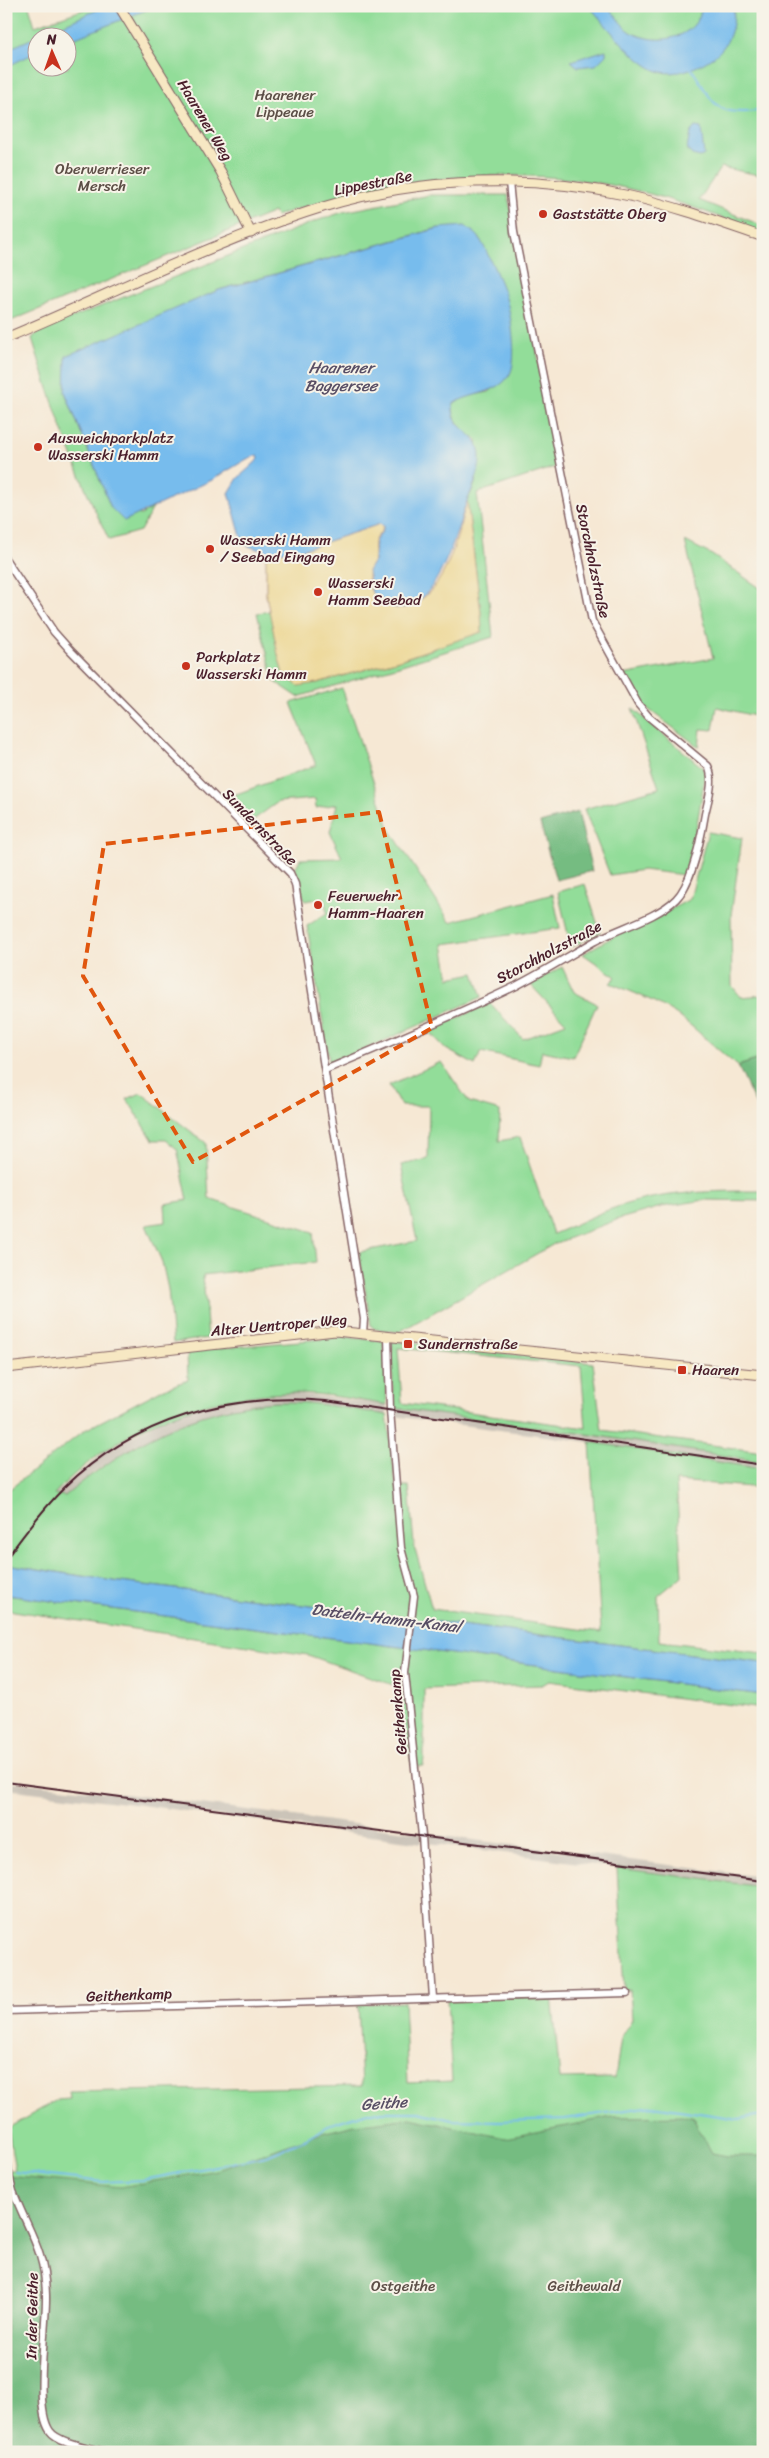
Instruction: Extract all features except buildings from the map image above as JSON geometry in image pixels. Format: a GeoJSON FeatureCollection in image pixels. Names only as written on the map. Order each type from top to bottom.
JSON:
{"type":"FeatureCollection","features":[{"type":"Feature","properties":{"kind":"street","name":"Haarener Weg"},"geometry":{"type":"LineString","coordinates":[[119,6],[221,172],[251,233]]}},
{"type":"Feature","properties":{"kind":"street","name":"Lippestraße"},"geometry":{"type":"LineString","coordinates":[[6,338],[251,233],[325,207],[381,193],[447,184],[509,182],[564,186],[628,196],[683,210],[763,237]]}},
{"type":"Feature","properties":{"kind":"street","name":"Storchholzstraße"},"geometry":{"type":"LineString","coordinates":[[326,1070],[517,985],[595,941],[654,914],[668,905],[683,891],[689,878],[703,826],[711,785],[711,772],[697,755],[649,716],[638,704],[592,621],[514,232],[509,182]]}},
{"type":"Feature","properties":{"kind":"street","name":"Sundernstraße"},"geometry":{"type":"LineString","coordinates":[[6,560],[59,638],[290,872],[295,884],[326,1070],[364,1318],[364,1333]]}},
{"type":"Feature","properties":{"kind":"street","name":"Alter Uentroper Weg"},"geometry":{"type":"LineString","coordinates":[[6,1368],[319,1332],[364,1333],[763,1375]]}},
{"type":"Feature","properties":{"kind":"street","name":"Geithenkamp"},"geometry":{"type":"LineString","coordinates":[[388,1336],[390,1410],[401,1548],[413,1589],[413,1609],[405,1673],[417,1774],[433,1998]]}},
{"type":"Feature","properties":{"kind":"street","name":"Geithenkamp"},"geometry":{"type":"LineString","coordinates":[[6,2011],[627,1992]]}},
{"type":"Feature","properties":{"kind":"street","name":"In der Geithe"},"geometry":{"type":"LineString","coordinates":[[6,2146],[7,2167],[13,2190],[45,2266],[46,2297],[42,2392],[44,2420],[50,2432],[57,2438],[106,2452]]}},
{"type":"Feature","properties":{"kind":"highlighted area"},"geometry":{"type":"Polygon","coordinates":[[[379,812],[432,1028],[193,1162],[83,976],[104,844],[379,812]]]}},
{"type":"Feature","properties":{"kind":"shaded area"},"geometry":{"type":"Polygon","coordinates":[[[294,1393],[387,1405],[387,1415],[310,1403],[278,1402],[213,1412],[137,1444],[95,1471],[65,1496],[54,1494],[106,1451],[170,1415],[240,1397],[294,1393]]]}},
{"type":"Feature","properties":{"kind":"shaded area"},"geometry":{"type":"Polygon","coordinates":[[[393,1408],[586,1434],[763,1462],[763,1469],[575,1440],[393,1416],[393,1408]]]}},
{"type":"Feature","properties":{"kind":"shaded area"},"geometry":{"type":"Polygon","coordinates":[[[6,1781],[133,1795],[422,1833],[422,1843],[134,1804],[6,1789],[6,1781]]]}},
{"type":"Feature","properties":{"kind":"shaded area"},"geometry":{"type":"Polygon","coordinates":[[[427,1834],[763,1877],[763,1887],[428,1843],[427,1834]]]}},
{"type":"Feature","properties":{"kind":"green space","name":"Haarener Lippeaue"},"geometry":{"type":"Polygon","coordinates":[[[6,6],[29,6],[35,26],[94,6],[763,6],[763,176],[721,167],[699,200],[763,226],[763,234],[699,209],[634,190],[589,181],[544,177],[498,176],[408,183],[319,203],[276,216],[274,212],[6,323],[6,6]]]}},
{"type":"Feature","properties":{"kind":"green space"},"geometry":{"type":"Polygon","coordinates":[[[430,195],[508,195],[558,466],[477,493],[493,637],[298,697],[274,681],[257,613],[270,611],[283,674],[317,683],[436,648],[481,613],[467,500],[478,471],[477,440],[459,425],[454,416],[453,404],[464,397],[489,392],[510,374],[438,228],[219,290],[152,321],[65,392],[111,508],[141,515],[153,508],[140,531],[109,540],[86,491],[66,441],[32,338],[39,332],[66,320],[316,221],[343,212],[430,195]]]}},
{"type":"Feature","properties":{"kind":"green space"},"geometry":{"type":"Polygon","coordinates":[[[685,541],[712,555],[763,590],[763,718],[717,707],[713,730],[701,729],[699,747],[640,703],[623,675],[713,658],[685,541]]]}},
{"type":"Feature","properties":{"kind":"green space"},"geometry":{"type":"Polygon","coordinates":[[[342,688],[389,828],[450,922],[553,894],[560,928],[443,944],[449,978],[474,973],[482,997],[330,1065],[307,926],[327,913],[324,898],[305,901],[295,869],[300,859],[342,858],[330,832],[337,804],[316,808],[315,799],[278,802],[249,823],[223,799],[316,765],[291,703],[342,688]]]}},
{"type":"Feature","properties":{"kind":"green space"},"geometry":{"type":"Polygon","coordinates":[[[632,708],[703,768],[705,776],[694,842],[684,875],[643,870],[610,875],[584,809],[659,788],[632,708]]]}},
{"type":"Feature","properties":{"kind":"green space"},"geometry":{"type":"Polygon","coordinates":[[[578,812],[592,871],[556,880],[540,823],[578,812]]]}},
{"type":"Feature","properties":{"kind":"green space"},"geometry":{"type":"Polygon","coordinates":[[[708,832],[742,838],[731,915],[732,986],[741,997],[763,995],[763,1058],[738,1066],[676,1014],[652,1001],[610,983],[616,977],[583,954],[690,899],[708,832]]]}},
{"type":"Feature","properties":{"kind":"green space"},"geometry":{"type":"Polygon","coordinates":[[[585,884],[600,932],[571,947],[558,892],[585,884]]]}},
{"type":"Feature","properties":{"kind":"green space"},"geometry":{"type":"Polygon","coordinates":[[[562,967],[574,992],[597,1004],[573,1057],[542,1051],[539,1065],[481,1052],[475,1065],[446,1049],[429,1031],[490,1003],[523,1039],[566,1023],[530,984],[562,967]]]}},
{"type":"Feature","properties":{"kind":"green space"},"geometry":{"type":"Polygon","coordinates":[[[763,1058],[763,1113],[760,1114],[738,1066],[763,1058]]]}},
{"type":"Feature","properties":{"kind":"green space"},"geometry":{"type":"Polygon","coordinates":[[[441,1062],[469,1102],[500,1111],[499,1141],[520,1137],[553,1234],[617,1207],[671,1195],[763,1191],[763,1201],[705,1200],[661,1207],[619,1219],[554,1244],[399,1332],[375,1329],[371,1326],[359,1252],[417,1241],[401,1165],[428,1159],[429,1106],[401,1106],[389,1085],[441,1062]]]}},
{"type":"Feature","properties":{"kind":"green space"},"geometry":{"type":"Polygon","coordinates":[[[141,1093],[206,1143],[209,1199],[313,1232],[316,1262],[203,1275],[208,1338],[173,1343],[168,1289],[162,1262],[146,1225],[166,1222],[165,1204],[188,1200],[177,1149],[166,1140],[153,1140],[127,1099],[141,1093]]]}},
{"type":"Feature","properties":{"kind":"green space"},"geometry":{"type":"Polygon","coordinates":[[[345,1337],[384,1341],[387,1405],[328,1395],[293,1393],[259,1395],[226,1400],[194,1408],[163,1419],[133,1433],[79,1471],[54,1494],[65,1496],[112,1460],[163,1431],[219,1411],[247,1405],[291,1402],[332,1406],[387,1415],[396,1487],[409,1486],[414,1545],[432,1609],[601,1632],[590,1442],[763,1469],[763,1488],[676,1481],[682,1576],[658,1596],[659,1641],[763,1653],[763,1663],[120,1582],[6,1564],[6,1492],[85,1430],[161,1390],[188,1380],[187,1351],[345,1337]]]}},
{"type":"Feature","properties":{"kind":"green space"},"geometry":{"type":"Polygon","coordinates":[[[392,1341],[593,1363],[602,1430],[763,1452],[763,1462],[586,1434],[393,1408],[392,1341]],[[398,1348],[402,1403],[586,1428],[581,1366],[398,1348]]]}},
{"type":"Feature","properties":{"kind":"green space"},"geometry":{"type":"Polygon","coordinates":[[[6,1595],[763,1695],[763,1709],[549,1681],[542,1685],[424,1689],[423,1766],[412,1766],[396,1686],[308,1655],[14,1611],[6,1608],[6,1595]]]}},
{"type":"Feature","properties":{"kind":"green space","name":"Ostgeithe"},"geometry":{"type":"Polygon","coordinates":[[[617,1868],[763,1887],[763,2452],[6,2452],[6,2170],[15,2170],[8,2128],[57,2100],[70,2099],[69,2092],[362,2086],[358,2004],[404,2002],[408,2083],[452,2081],[447,2000],[552,1995],[560,2079],[615,2078],[621,2038],[632,2019],[630,1990],[624,1990],[617,1868]]]}},
{"type":"Feature","properties":{"kind":"green space","name":"Ostgeithe"},"geometry":{"type":"Polygon","coordinates":[[[692,2116],[712,2153],[727,2156],[763,2156],[763,2440],[746,2452],[6,2452],[6,2176],[121,2187],[217,2170],[322,2133],[355,2125],[410,2118],[505,2138],[612,2117],[692,2116]]]}},
{"type":"Feature","properties":{"kind":"sand","name":"Wasserski Hamm Seebad"},"geometry":{"type":"Polygon","coordinates":[[[467,500],[482,632],[399,660],[317,683],[298,686],[283,674],[266,595],[266,552],[298,551],[380,524],[383,528],[374,542],[374,561],[368,575],[369,586],[375,596],[387,605],[403,608],[422,599],[442,576],[449,561],[467,500]]]}},
{"type":"Feature","properties":{"kind":"water"},"geometry":{"type":"Polygon","coordinates":[[[106,6],[156,6],[78,37],[78,28],[56,28],[106,6]]]}},
{"type":"Feature","properties":{"kind":"water"},"geometry":{"type":"Polygon","coordinates":[[[589,6],[608,6],[631,32],[641,37],[652,39],[675,37],[685,33],[699,17],[702,6],[733,6],[734,17],[728,40],[716,55],[691,69],[672,73],[655,70],[637,58],[589,6]]]}},
{"type":"Feature","properties":{"kind":"water"},"geometry":{"type":"Polygon","coordinates":[[[28,40],[28,56],[6,67],[6,50],[28,40]]]}},
{"type":"Feature","properties":{"kind":"water"},"geometry":{"type":"Polygon","coordinates":[[[606,50],[606,55],[596,65],[578,67],[571,61],[606,50]]]}},
{"type":"Feature","properties":{"kind":"water"},"geometry":{"type":"Polygon","coordinates":[[[695,127],[701,128],[704,155],[700,157],[692,155],[687,149],[690,133],[695,127]]]}},
{"type":"Feature","properties":{"kind":"water","name":"Haarener Baggersee"},"geometry":{"type":"Polygon","coordinates":[[[465,226],[480,239],[493,265],[508,305],[514,348],[512,367],[510,374],[499,386],[453,404],[456,421],[476,441],[479,448],[480,465],[477,478],[440,573],[430,589],[418,601],[405,607],[390,606],[372,593],[368,571],[374,561],[375,541],[383,530],[383,526],[380,524],[298,551],[266,552],[243,544],[229,493],[238,478],[259,459],[258,455],[247,459],[212,480],[124,521],[111,508],[65,392],[66,356],[219,290],[439,228],[465,226]]]}},
{"type":"Feature","properties":{"kind":"water","name":"Datteln-Hamm-Kanal"},"geometry":{"type":"Polygon","coordinates":[[[6,1564],[120,1582],[763,1663],[763,1695],[6,1595],[6,1564]]]}},
{"type":"Feature","properties":{"kind":"waterway"},"geometry":{"type":"LineString","coordinates":[[691,68],[718,106],[735,112],[763,110]]}},
{"type":"Feature","properties":{"kind":"waterway","name":"Geithe"},"geometry":{"type":"LineString","coordinates":[[15,2172],[103,2182],[143,2180],[267,2156],[309,2138],[331,2124],[367,2112],[419,2112],[452,2120],[499,2121],[565,2119],[653,2106],[739,2119],[763,2115]]}},
{"type":"Feature","properties":{"kind":"railway"},"geometry":{"type":"LineString","coordinates":[[6,1559],[34,1522],[64,1488],[91,1464],[121,1444],[152,1428],[185,1415],[219,1406],[254,1401],[290,1399],[326,1401],[763,1465]]}},
{"type":"Feature","properties":{"kind":"railway"},"geometry":{"type":"LineString","coordinates":[[6,1782],[763,1881]]}},
{"type":"Feature","properties":{"kind":"place","name":"Gaststätte Oberg"},"geometry":{"type":"Point","coordinates":[543,214]}},
{"type":"Feature","properties":{"kind":"place","name":"Ausweichparkplatz Wasserski Hamm"},"geometry":{"type":"Point","coordinates":[38,447]}},
{"type":"Feature","properties":{"kind":"place","name":"Wasserski Hamm / Seebad Eingang"},"geometry":{"type":"Point","coordinates":[210,549]}},
{"type":"Feature","properties":{"kind":"place","name":"Wasserski Hamm Seebad"},"geometry":{"type":"Point","coordinates":[318,592]}},
{"type":"Feature","properties":{"kind":"place","name":"Parkplatz Wasserski Hamm"},"geometry":{"type":"Point","coordinates":[186,666]}},
{"type":"Feature","properties":{"kind":"place","name":"Feuerwehr Hamm-Haaren"},"geometry":{"type":"Point","coordinates":[318,905]}},
{"type":"Feature","properties":{"kind":"place","name":"Sundernstraße"},"geometry":{"type":"Point","coordinates":[408,1344]}},
{"type":"Feature","properties":{"kind":"place","name":"Haaren"},"geometry":{"type":"Point","coordinates":[682,1370]}},
{"type":"Feature","properties":{"kind":"park label","name":"Oberwerrieser Mersch"},"geometry":{"type":"Point","coordinates":[102,178]}},
{"type":"Feature","properties":{"kind":"park label","name":"Geithewald"},"geometry":{"type":"Point","coordinates":[584,2286]}}]}
